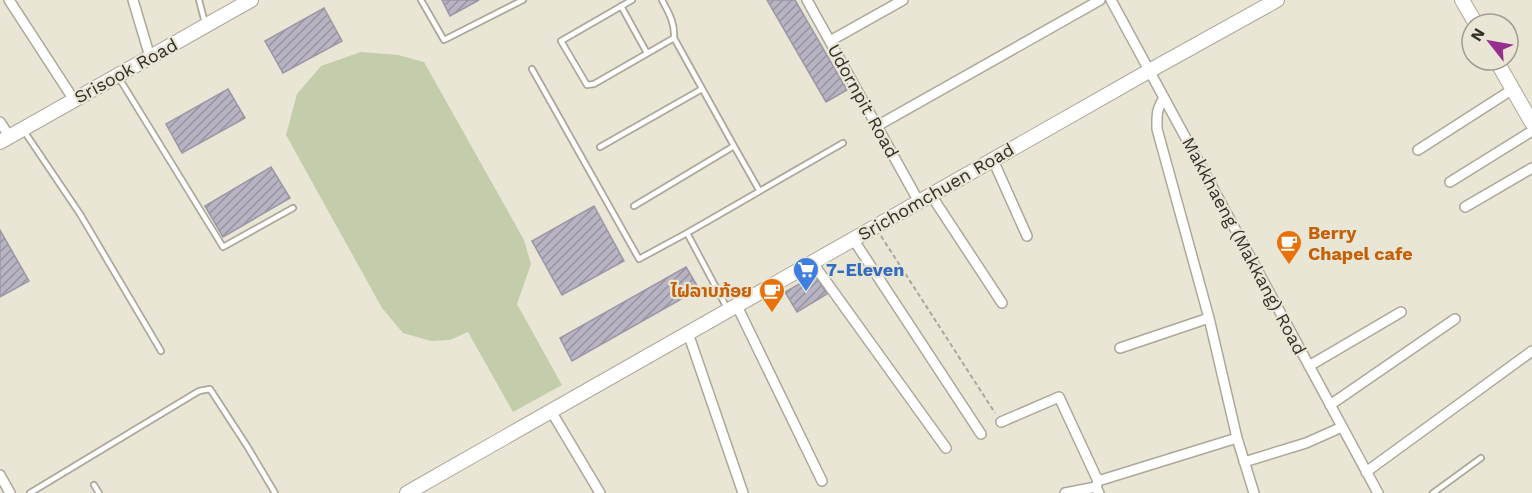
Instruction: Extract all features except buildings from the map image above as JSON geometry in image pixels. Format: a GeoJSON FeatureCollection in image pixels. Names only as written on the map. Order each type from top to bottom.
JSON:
{"type":"FeatureCollection","features":[{"type":"Feature","properties":{"kind":"street"},"geometry":{"type":"LineString","coordinates":[[9,0],[74,100]]}},
{"type":"Feature","properties":{"kind":"street"},"geometry":{"type":"LineString","coordinates":[[133,0],[150,57]]}},
{"type":"Feature","properties":{"kind":"street","name":"Srisook Road"},"geometry":{"type":"LineString","coordinates":[[4,139],[251,0]]}},
{"type":"Feature","properties":{"kind":"street","name":"Udornpit Road"},"geometry":{"type":"LineString","coordinates":[[807,0],[877,126],[925,198],[1002,303]]}},
{"type":"Feature","properties":{"kind":"street"},"geometry":{"type":"LineString","coordinates":[[830,41],[903,0]]}},
{"type":"Feature","properties":{"kind":"street"},"geometry":{"type":"LineString","coordinates":[[877,126],[1100,0]]}},
{"type":"Feature","properties":{"kind":"street","name":"Makkhaeng (Makkang) Road"},"geometry":{"type":"LineString","coordinates":[[1110,0],[1378,493]]}},
{"type":"Feature","properties":{"kind":"street","name":"Srichomchuen Road"},"geometry":{"type":"LineString","coordinates":[[407,493],[1277,0]]}},
{"type":"Feature","properties":{"kind":"street"},"geometry":{"type":"LineString","coordinates":[[1503,72],[1532,123]]}},
{"type":"Feature","properties":{"kind":"street"},"geometry":{"type":"LineString","coordinates":[[1418,150],[1513,89]]}},
{"type":"Feature","properties":{"kind":"street"},"geometry":{"type":"LineString","coordinates":[[1164,98],[1158,106],[1157,129],[1209,318],[1237,438],[1254,493]]}},
{"type":"Feature","properties":{"kind":"street"},"geometry":{"type":"LineString","coordinates":[[0,123],[4,139]]}},
{"type":"Feature","properties":{"kind":"street"},"geometry":{"type":"LineString","coordinates":[[1450,182],[1532,131]]}},
{"type":"Feature","properties":{"kind":"street"},"geometry":{"type":"LineString","coordinates":[[993,160],[1027,236]]}},
{"type":"Feature","properties":{"kind":"street"},"geometry":{"type":"LineString","coordinates":[[1465,207],[1532,168]]}},
{"type":"Feature","properties":{"kind":"street"},"geometry":{"type":"LineString","coordinates":[[853,239],[981,434]]}},
{"type":"Feature","properties":{"kind":"street"},"geometry":{"type":"LineString","coordinates":[[812,262],[946,448]]}},
{"type":"Feature","properties":{"kind":"street"},"geometry":{"type":"LineString","coordinates":[[732,308],[822,481]]}},
{"type":"Feature","properties":{"kind":"street"},"geometry":{"type":"LineString","coordinates":[[1309,366],[1401,312]]}},
{"type":"Feature","properties":{"kind":"street"},"geometry":{"type":"LineString","coordinates":[[1120,348],[1209,318]]}},
{"type":"Feature","properties":{"kind":"street"},"geometry":{"type":"LineString","coordinates":[[1330,405],[1455,319]]}},
{"type":"Feature","properties":{"kind":"street"},"geometry":{"type":"LineString","coordinates":[[688,333],[743,493]]}},
{"type":"Feature","properties":{"kind":"street"},"geometry":{"type":"LineString","coordinates":[[1366,472],[1532,351]]}},
{"type":"Feature","properties":{"kind":"street"},"geometry":{"type":"LineString","coordinates":[[1000,422],[1059,397],[1098,487]]}},
{"type":"Feature","properties":{"kind":"street"},"geometry":{"type":"LineString","coordinates":[[551,411],[600,493]]}},
{"type":"Feature","properties":{"kind":"street"},"geometry":{"type":"LineString","coordinates":[[1244,462],[1306,443],[1342,427]]}},
{"type":"Feature","properties":{"kind":"street"},"geometry":{"type":"LineString","coordinates":[[1065,493],[1098,487],[1237,438]]}},
{"type":"Feature","properties":{"kind":"street"},"geometry":{"type":"LineString","coordinates":[[0,475],[10,493]]}},
{"type":"Feature","properties":{"kind":"lane"},"geometry":{"type":"LineString","coordinates":[[199,0],[206,26]]}},
{"type":"Feature","properties":{"kind":"lane"},"geometry":{"type":"LineString","coordinates":[[421,0],[444,40],[523,0]]}},
{"type":"Feature","properties":{"kind":"lane"},"geometry":{"type":"LineString","coordinates":[[632,0],[561,41],[587,85],[594,84],[674,38]]}},
{"type":"Feature","properties":{"kind":"lane"},"geometry":{"type":"LineString","coordinates":[[662,0],[675,29],[674,38],[759,190]]}},
{"type":"Feature","properties":{"kind":"lane"},"geometry":{"type":"LineString","coordinates":[[621,6],[647,54]]}},
{"type":"Feature","properties":{"kind":"lane"},"geometry":{"type":"LineString","coordinates":[[532,69],[639,259],[843,143]]}},
{"type":"Feature","properties":{"kind":"lane"},"geometry":{"type":"LineString","coordinates":[[118,75],[223,247],[293,208]]}},
{"type":"Feature","properties":{"kind":"lane"},"geometry":{"type":"LineString","coordinates":[[600,147],[702,89]]}},
{"type":"Feature","properties":{"kind":"lane"},"geometry":{"type":"LineString","coordinates":[[23,129],[80,214],[161,351]]}},
{"type":"Feature","properties":{"kind":"lane"},"geometry":{"type":"LineString","coordinates":[[634,206],[734,146]]}},
{"type":"Feature","properties":{"kind":"lane"},"geometry":{"type":"LineString","coordinates":[[687,233],[732,308]]}},
{"type":"Feature","properties":{"kind":"lane"},"geometry":{"type":"LineString","coordinates":[[30,493],[205,389],[210,389],[275,493]]}},
{"type":"Feature","properties":{"kind":"lane"},"geometry":{"type":"LineString","coordinates":[[1433,493],[1481,458]]}},
{"type":"Feature","properties":{"kind":"lane"},"geometry":{"type":"LineString","coordinates":[[94,485],[99,493]]}},
{"type":"Feature","properties":{"kind":"path"},"geometry":{"type":"LineString","coordinates":[[875,226],[1000,422]]}},
{"type":"Feature","properties":{"kind":"green space"},"geometry":{"type":"Polygon","coordinates":[[[361,52],[398,55],[424,62],[524,240],[531,264],[517,304],[562,385],[513,412],[468,332],[450,340],[431,341],[403,333],[382,308],[286,135],[297,94],[321,66],[361,52]]]}},
{"type":"Feature","properties":{"kind":"place","name":"Berry Chapel cafe"},"geometry":{"type":"Point","coordinates":[1289,266]}},
{"type":"Feature","properties":{"kind":"place","name":"7-Eleven"},"geometry":{"type":"Point","coordinates":[806,293]}},
{"type":"Feature","properties":{"kind":"place","name":"ໄຝລາບກ້ອຍ"},"geometry":{"type":"Point","coordinates":[772,314]}}]}
